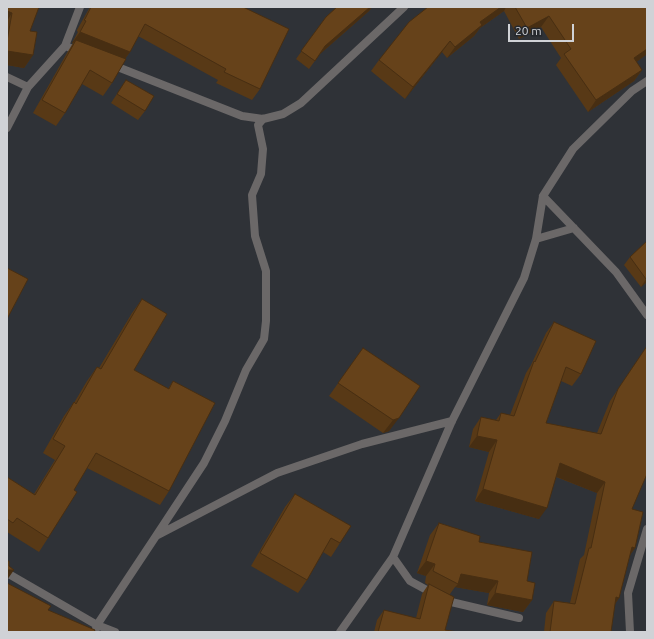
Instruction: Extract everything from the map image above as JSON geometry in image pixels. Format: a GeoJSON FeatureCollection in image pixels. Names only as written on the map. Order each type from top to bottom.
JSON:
{"type":"FeatureCollection","features":[{"type":"Feature","properties":{"kind":"street"},"geometry":{"type":"LineString","coordinates":[[7,128],[28,87],[65,46],[80,7]]}},
{"type":"Feature","properties":{"kind":"street"},"geometry":{"type":"LineString","coordinates":[[102,60],[242,116],[262,119],[283,114],[301,103],[404,7]]}},
{"type":"Feature","properties":{"kind":"street"},"geometry":{"type":"LineString","coordinates":[[65,46],[87,55]]}},
{"type":"Feature","properties":{"kind":"street"},"geometry":{"type":"LineString","coordinates":[[7,77],[28,87]]}},
{"type":"Feature","properties":{"kind":"street"},"geometry":{"type":"LineString","coordinates":[[340,632],[393,557],[452,421],[524,278],[536,239],[543,196],[572,150],[632,91],[647,81]]}},
{"type":"Feature","properties":{"kind":"street"},"geometry":{"type":"LineString","coordinates":[[96,628],[204,462],[225,421],[246,370],[264,339],[266,321],[266,270],[255,236],[252,195],[261,174],[263,149],[258,125],[262,119]]}},
{"type":"Feature","properties":{"kind":"street"},"geometry":{"type":"LineString","coordinates":[[543,196],[616,272],[647,315]]}},
{"type":"Feature","properties":{"kind":"street"},"geometry":{"type":"LineString","coordinates":[[536,239],[574,228]]}},
{"type":"Feature","properties":{"kind":"street"},"geometry":{"type":"LineString","coordinates":[[156,536],[278,473],[362,444],[452,421]]}},
{"type":"Feature","properties":{"kind":"street"},"geometry":{"type":"LineString","coordinates":[[630,632],[628,593],[647,529]]}},
{"type":"Feature","properties":{"kind":"street"},"geometry":{"type":"LineString","coordinates":[[393,557],[410,581],[447,602],[519,618]]}},
{"type":"Feature","properties":{"kind":"street"},"geometry":{"type":"LineString","coordinates":[[7,573],[96,628],[116,632]]}},
{"type":"Feature","properties":{"kind":"building"},"geometry":{"type":"Polygon","coordinates":[[[7,7],[39,7],[30,31],[37,32],[33,55],[7,51],[7,41],[12,13],[7,11],[7,7]]]}},
{"type":"Feature","properties":{"kind":"building"},"geometry":{"type":"Polygon","coordinates":[[[91,7],[243,7],[289,29],[260,89],[224,72],[226,69],[145,24],[130,52],[80,32],[91,7]]]}},
{"type":"Feature","properties":{"kind":"building"},"geometry":{"type":"Polygon","coordinates":[[[337,7],[370,7],[325,46],[315,61],[301,51],[326,17],[337,7]]]}},
{"type":"Feature","properties":{"kind":"building"},"geometry":{"type":"Polygon","coordinates":[[[428,7],[501,7],[480,22],[482,25],[455,47],[450,41],[413,87],[379,60],[409,22],[428,7]]]}},
{"type":"Feature","properties":{"kind":"building"},"geometry":{"type":"Polygon","coordinates":[[[515,7],[647,7],[647,49],[634,58],[642,70],[596,100],[564,54],[571,49],[549,16],[527,28],[515,7]]]}},
{"type":"Feature","properties":{"kind":"building"},"geometry":{"type":"Polygon","coordinates":[[[76,40],[126,59],[112,83],[90,70],[65,113],[42,100],[76,40]]]}},
{"type":"Feature","properties":{"kind":"building"},"geometry":{"type":"Polygon","coordinates":[[[126,80],[154,96],[145,111],[117,94],[126,80]]]}},
{"type":"Feature","properties":{"kind":"building"},"geometry":{"type":"Polygon","coordinates":[[[647,241],[647,278],[646,279],[630,257],[647,241]]]}},
{"type":"Feature","properties":{"kind":"building"},"geometry":{"type":"Polygon","coordinates":[[[7,268],[28,279],[7,319],[7,268]]]}},
{"type":"Feature","properties":{"kind":"building"},"geometry":{"type":"Polygon","coordinates":[[[142,299],[167,314],[134,370],[169,389],[173,381],[215,403],[169,491],[96,453],[74,490],[77,492],[48,538],[17,518],[13,523],[7,519],[7,477],[35,495],[65,446],[53,439],[74,402],[76,404],[97,367],[101,369],[142,299]]]}},
{"type":"Feature","properties":{"kind":"building"},"geometry":{"type":"Polygon","coordinates":[[[554,322],[596,341],[581,374],[566,367],[546,423],[601,434],[618,389],[647,346],[647,474],[632,509],[643,512],[635,548],[632,547],[619,598],[616,597],[611,632],[550,632],[554,601],[575,604],[589,548],[591,548],[605,482],[560,463],[547,508],[483,489],[497,440],[477,436],[481,417],[499,421],[501,413],[514,416],[534,361],[535,362],[554,322]]]}},
{"type":"Feature","properties":{"kind":"building"},"geometry":{"type":"Polygon","coordinates":[[[363,348],[420,386],[399,418],[393,420],[338,383],[363,348]]]}},
{"type":"Feature","properties":{"kind":"building"},"geometry":{"type":"Polygon","coordinates":[[[295,494],[351,526],[340,543],[331,538],[307,580],[260,553],[295,494]]]}},
{"type":"Feature","properties":{"kind":"building"},"geometry":{"type":"Polygon","coordinates":[[[439,523],[480,536],[479,542],[532,552],[527,581],[535,583],[532,600],[495,593],[498,581],[461,574],[458,584],[433,571],[435,564],[426,561],[439,523]]]}},
{"type":"Feature","properties":{"kind":"building"},"geometry":{"type":"Polygon","coordinates":[[[7,561],[9,561],[9,566],[14,570],[7,570],[7,561]]]}},
{"type":"Feature","properties":{"kind":"building"},"geometry":{"type":"Polygon","coordinates":[[[7,583],[51,606],[48,610],[95,630],[94,632],[7,632],[7,583]]]}},
{"type":"Feature","properties":{"kind":"building"},"geometry":{"type":"Polygon","coordinates":[[[429,584],[454,597],[445,630],[458,632],[378,632],[384,610],[420,619],[429,584]]]}}]}
